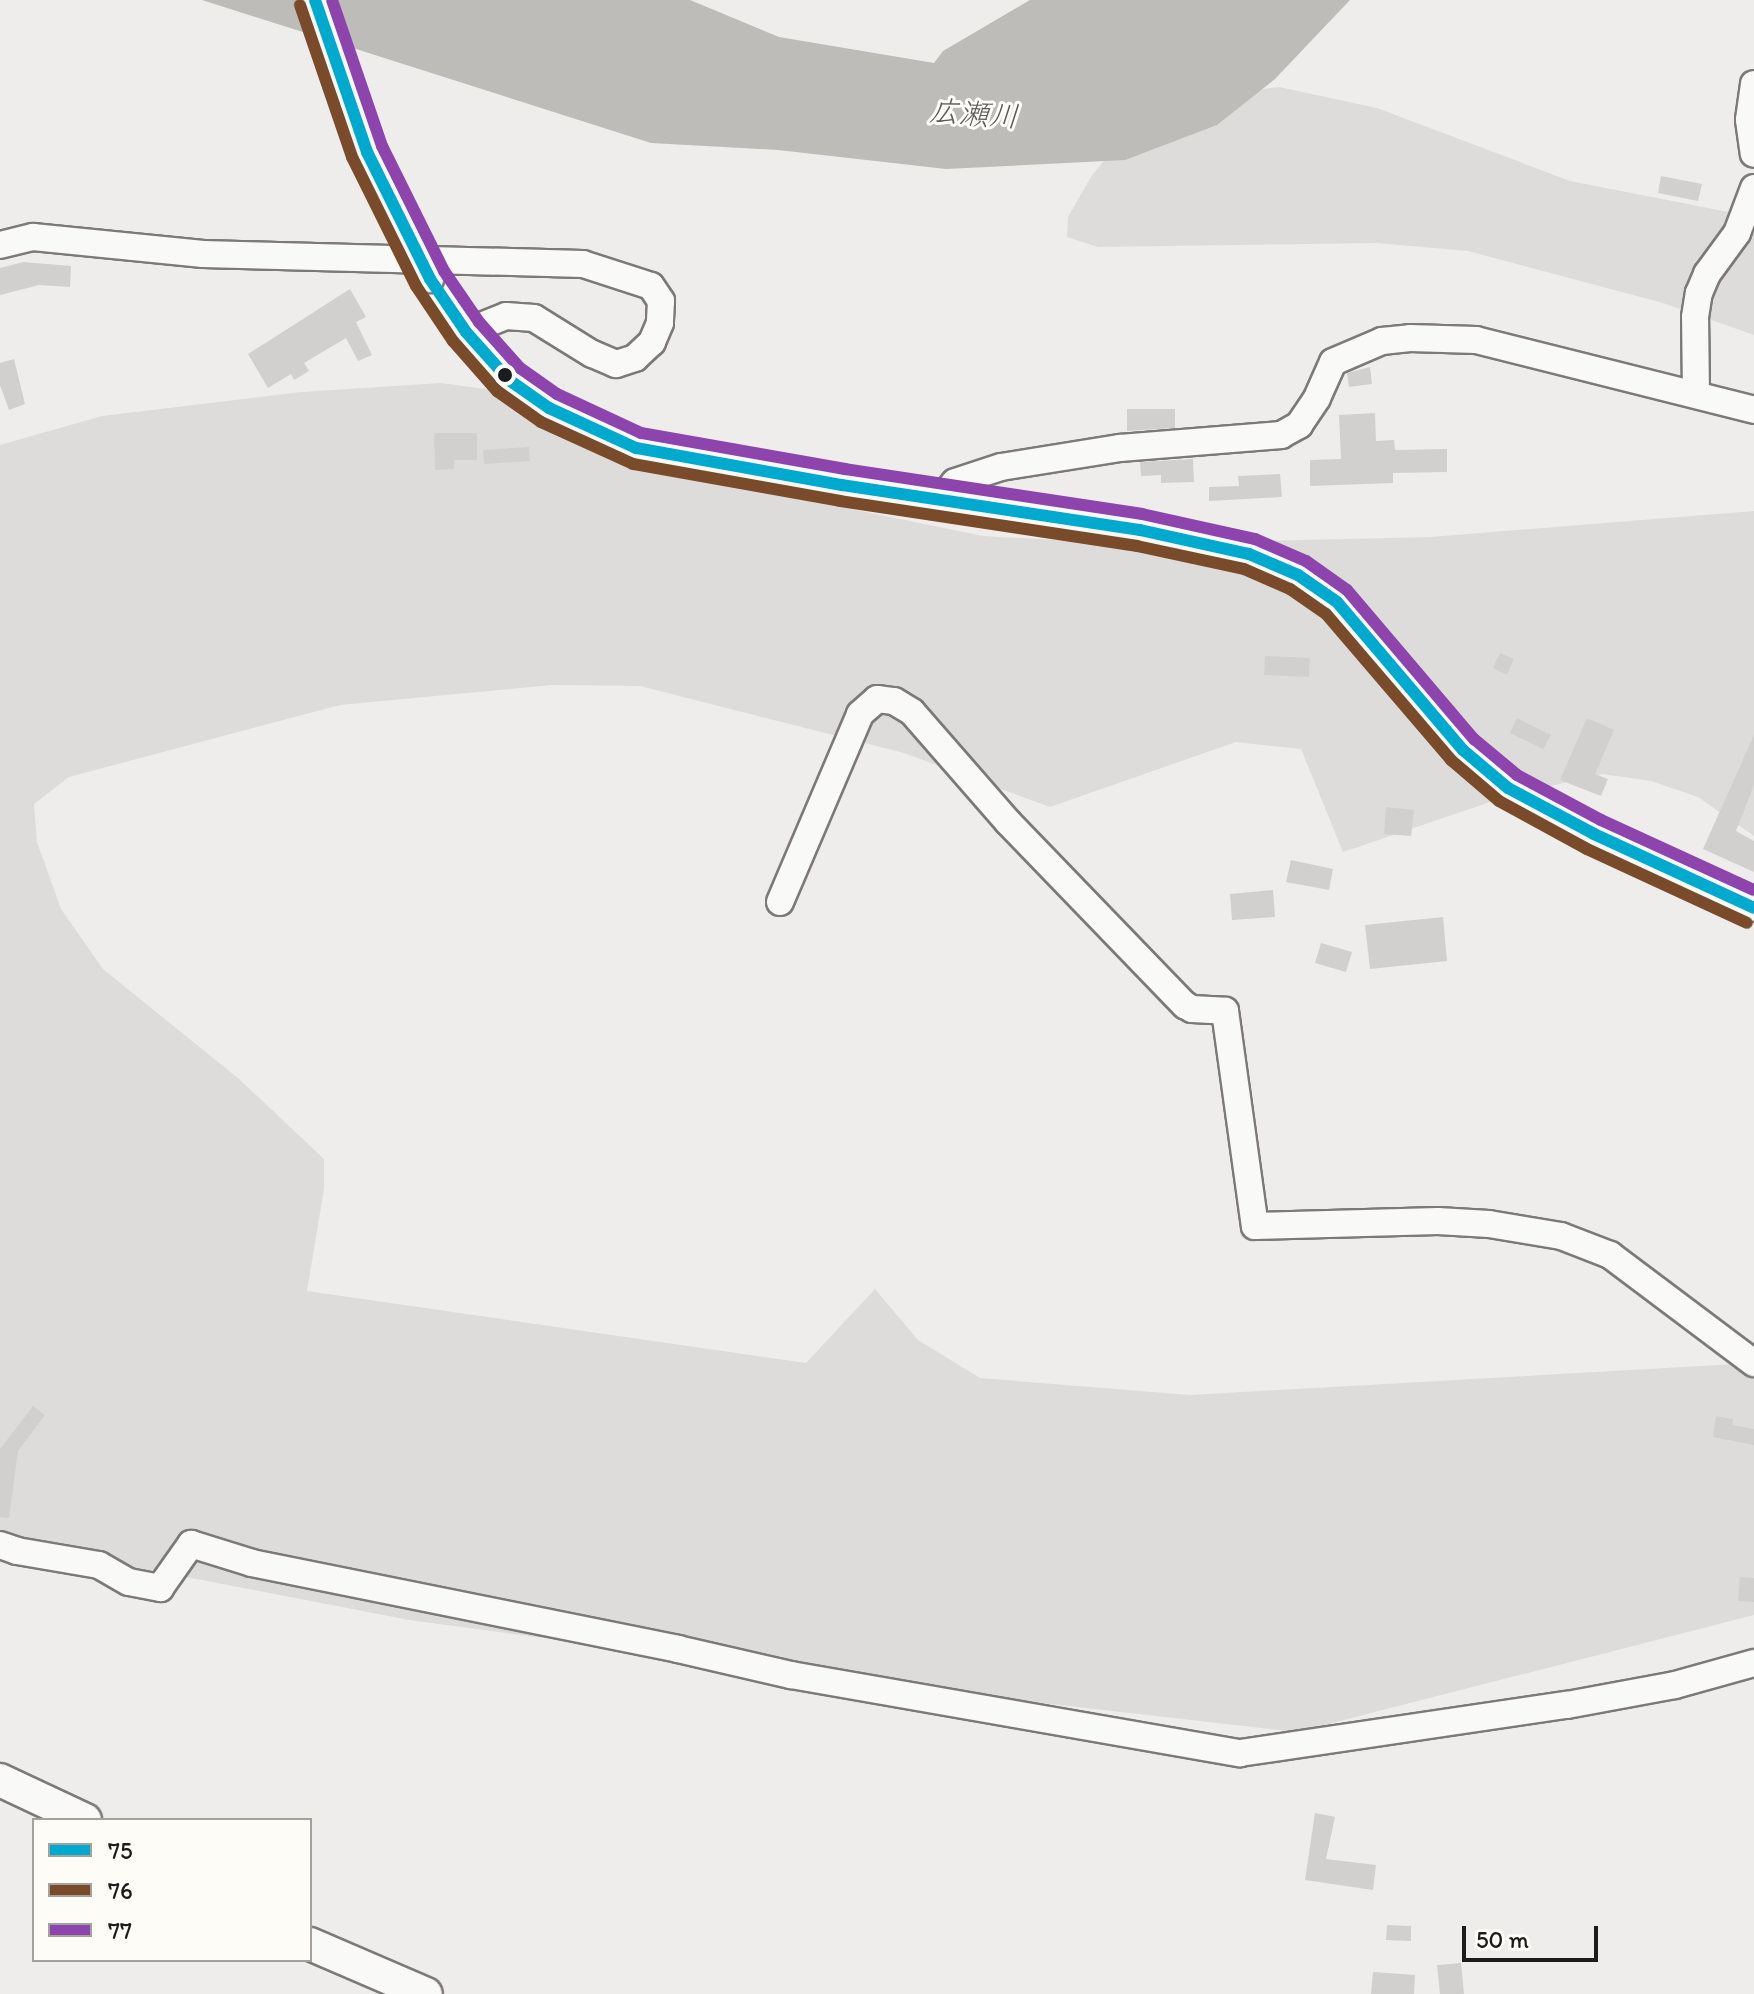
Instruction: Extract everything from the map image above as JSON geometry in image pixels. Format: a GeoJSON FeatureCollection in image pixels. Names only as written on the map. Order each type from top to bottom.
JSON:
{"type":"FeatureCollection","features":[{"type":"Feature","properties":{"kind":"main road"},"geometry":{"type":"LineString","coordinates":[[0,1780],[81,1818]]}},
{"type":"Feature","properties":{"kind":"main road"},"geometry":{"type":"LineString","coordinates":[[312,1945],[426,1994]]}},
{"type":"Feature","properties":{"kind":"street"},"geometry":{"type":"LineString","coordinates":[[315,0],[367,152],[430,279],[466,332],[509,380],[549,408],[636,448],[721,466],[1140,530],[1249,554],[1298,575],[1337,602],[1463,750],[1508,788],[1594,834],[1754,908]]}},
{"type":"Feature","properties":{"kind":"street"},"geometry":{"type":"LineString","coordinates":[[1754,84],[1749,120],[1754,154]]}},
{"type":"Feature","properties":{"kind":"street"},"geometry":{"type":"LineString","coordinates":[[1696,394],[1695,317],[1699,293],[1707,274],[1737,233],[1754,188]]}},
{"type":"Feature","properties":{"kind":"street"},"geometry":{"type":"LineString","coordinates":[[0,245],[33,237],[203,254],[583,264],[651,286],[661,301],[660,323],[652,342],[635,358],[616,364],[592,354],[534,318],[506,316],[466,332]]}},
{"type":"Feature","properties":{"kind":"street"},"geometry":{"type":"LineString","coordinates":[[940,500],[955,482],[1001,467],[1120,448],[1281,435],[1299,425],[1317,398],[1333,362],[1382,341],[1438,337],[1476,340],[1754,410]]}},
{"type":"Feature","properties":{"kind":"street"},"geometry":{"type":"LineString","coordinates":[[780,902],[860,714],[877,699],[894,701],[912,712],[1008,822],[1185,1005],[1192,1009],[1225,1011],[1255,1226],[1438,1221],[1489,1224],[1561,1236],[1610,1255],[1754,1363]]}},
{"type":"Feature","properties":{"kind":"street"},"geometry":{"type":"LineString","coordinates":[[0,1545],[17,1551],[99,1565],[129,1582],[160,1588],[191,1544],[252,1563],[678,1649],[791,1675],[1240,1753],[1567,1705],[1675,1685],[1754,1663]]}},
{"type":"Feature","properties":{"kind":"shaded area"},"geometry":{"type":"Polygon","coordinates":[[[1279,87],[1377,108],[1570,181],[1754,217],[1754,335],[1663,303],[1468,251],[1377,243],[1098,247],[1067,237],[1068,217],[1092,175],[1123,138],[1186,99],[1279,87]]]}},
{"type":"Feature","properties":{"kind":"shaded area"},"geometry":{"type":"Polygon","coordinates":[[[441,383],[522,394],[618,427],[744,487],[983,536],[1131,544],[1431,537],[1754,511],[1754,836],[1698,797],[1651,781],[1602,774],[1508,796],[1343,852],[1301,749],[1236,742],[1050,807],[904,753],[640,686],[552,685],[340,705],[69,777],[34,804],[37,842],[61,909],[103,969],[239,1079],[324,1159],[324,1189],[307,1291],[806,1363],[875,1289],[918,1340],[980,1378],[1190,1395],[1754,1363],[1754,1615],[1297,1732],[972,1695],[409,1620],[0,1541],[0,445],[102,416],[301,392],[441,383]]]}},
{"type":"Feature","properties":{"kind":"water","name":"広瀬川"},"geometry":{"type":"Polygon","coordinates":[[[202,0],[690,0],[779,37],[934,63],[943,51],[1030,0],[1350,0],[1275,79],[1217,125],[1125,160],[946,169],[778,150],[651,143],[202,0]]]}},
{"type":"Feature","properties":{"kind":"building"},"geometry":{"type":"Polygon","coordinates":[[[1661,176],[1702,184],[1698,201],[1658,193],[1661,176]]]}},
{"type":"Feature","properties":{"kind":"building"},"geometry":{"type":"Polygon","coordinates":[[[23,262],[71,266],[70,287],[39,285],[0,295],[0,268],[23,262]]]}},
{"type":"Feature","properties":{"kind":"building"},"geometry":{"type":"Polygon","coordinates":[[[350,289],[366,317],[356,322],[372,355],[358,361],[346,338],[304,363],[309,371],[294,380],[291,374],[268,388],[248,354],[350,289]]]}},
{"type":"Feature","properties":{"kind":"building"},"geometry":{"type":"Polygon","coordinates":[[[14,359],[25,404],[9,410],[0,385],[0,363],[14,359]]]}},
{"type":"Feature","properties":{"kind":"building"},"geometry":{"type":"Polygon","coordinates":[[[1370,367],[1372,384],[1349,387],[1347,373],[1370,367]]]}},
{"type":"Feature","properties":{"kind":"building"},"geometry":{"type":"Polygon","coordinates":[[[1127,409],[1175,409],[1175,428],[1127,431],[1127,409]]]}},
{"type":"Feature","properties":{"kind":"building"},"geometry":{"type":"Polygon","coordinates":[[[1375,413],[1376,441],[1394,440],[1395,450],[1447,449],[1447,472],[1393,473],[1393,483],[1310,486],[1310,460],[1341,459],[1339,415],[1375,413]]]}},
{"type":"Feature","properties":{"kind":"building"},"geometry":{"type":"Polygon","coordinates":[[[434,433],[477,433],[477,460],[454,460],[454,469],[435,470],[434,433]]]}},
{"type":"Feature","properties":{"kind":"building"},"geometry":{"type":"Polygon","coordinates":[[[529,447],[530,461],[484,464],[483,450],[529,447]]]}},
{"type":"Feature","properties":{"kind":"building"},"geometry":{"type":"Polygon","coordinates":[[[1193,459],[1194,482],[1161,483],[1161,475],[1141,476],[1140,462],[1193,459]]]}},
{"type":"Feature","properties":{"kind":"building"},"geometry":{"type":"Polygon","coordinates":[[[1280,474],[1282,497],[1209,501],[1209,487],[1239,486],[1238,476],[1280,474]]]}},
{"type":"Feature","properties":{"kind":"building"},"geometry":{"type":"Polygon","coordinates":[[[1500,653],[1514,659],[1507,675],[1493,668],[1500,653]]]}},
{"type":"Feature","properties":{"kind":"building"},"geometry":{"type":"Polygon","coordinates":[[[1265,656],[1310,658],[1309,677],[1264,675],[1265,656]]]}},
{"type":"Feature","properties":{"kind":"building"},"geometry":{"type":"Polygon","coordinates":[[[1517,718],[1551,735],[1543,749],[1510,733],[1517,718]]]}},
{"type":"Feature","properties":{"kind":"building"},"geometry":{"type":"Polygon","coordinates":[[[1587,718],[1614,730],[1595,774],[1608,779],[1601,796],[1560,780],[1587,718]]]}},
{"type":"Feature","properties":{"kind":"building"},"geometry":{"type":"Polygon","coordinates":[[[1754,735],[1754,785],[1736,831],[1754,841],[1754,872],[1703,849],[1754,735]]]}},
{"type":"Feature","properties":{"kind":"building"},"geometry":{"type":"Polygon","coordinates":[[[1386,807],[1414,810],[1411,836],[1384,834],[1386,807]]]}},
{"type":"Feature","properties":{"kind":"building"},"geometry":{"type":"Polygon","coordinates":[[[1291,860],[1333,869],[1329,890],[1286,882],[1291,860]]]}},
{"type":"Feature","properties":{"kind":"building"},"geometry":{"type":"Polygon","coordinates":[[[1273,890],[1275,917],[1232,920],[1230,894],[1273,890]]]}},
{"type":"Feature","properties":{"kind":"building"},"geometry":{"type":"Polygon","coordinates":[[[1443,917],[1447,961],[1370,969],[1365,925],[1443,917]]]}},
{"type":"Feature","properties":{"kind":"building"},"geometry":{"type":"Polygon","coordinates":[[[1321,943],[1352,952],[1346,972],[1315,963],[1321,943]]]}},
{"type":"Feature","properties":{"kind":"building"},"geometry":{"type":"Polygon","coordinates":[[[33,1406],[45,1415],[18,1451],[9,1518],[0,1517],[0,1449],[33,1406]]]}},
{"type":"Feature","properties":{"kind":"building"},"geometry":{"type":"Polygon","coordinates":[[[1716,1416],[1733,1419],[1732,1425],[1754,1429],[1754,1445],[1713,1437],[1716,1416]]]}},
{"type":"Feature","properties":{"kind":"building"},"geometry":{"type":"Polygon","coordinates":[[[1740,1577],[1754,1578],[1754,1602],[1738,1601],[1740,1577]]]}},
{"type":"Feature","properties":{"kind":"building"},"geometry":{"type":"Polygon","coordinates":[[[1315,1813],[1335,1817],[1326,1859],[1376,1865],[1373,1890],[1305,1880],[1315,1813]]]}},
{"type":"Feature","properties":{"kind":"building"},"geometry":{"type":"Polygon","coordinates":[[[1387,1925],[1411,1926],[1411,1941],[1386,1940],[1387,1925]]]}},
{"type":"Feature","properties":{"kind":"building"},"geometry":{"type":"Polygon","coordinates":[[[1461,1963],[1464,1994],[1440,1994],[1437,1965],[1461,1963]]]}},
{"type":"Feature","properties":{"kind":"building"},"geometry":{"type":"Polygon","coordinates":[[[1373,1972],[1415,1975],[1414,1994],[1371,1994],[1373,1972]]]}},
{"type":"Feature","properties":{"kind":"transit line","name":"75"},"geometry":{"type":"LineString","coordinates":[[315,0],[367,152],[430,279],[466,332],[509,380],[549,408],[636,448],[842,485],[1140,530],[1249,554],[1298,575],[1337,602],[1463,750],[1508,788],[1594,834],[1754,908]]}},
{"type":"Feature","properties":{"kind":"transit line","name":"77"},"geometry":{"type":"LineString","coordinates":[[332,0],[382,146],[444,271],[479,322],[520,368],[557,394],[641,433],[845,469],[1142,514],[1255,539],[1306,561],[1347,590],[1474,739],[1517,775],[1601,820],[1754,890]]}},
{"type":"Feature","properties":{"kind":"transit line","name":"76"},"geometry":{"type":"LineString","coordinates":[[300,5],[352,157],[416,286],[453,341],[497,391],[541,422],[633,464],[840,501],[1137,546],[1244,569],[1290,589],[1326,614],[1451,760],[1499,801],[1587,849],[1747,923]]}}]}
